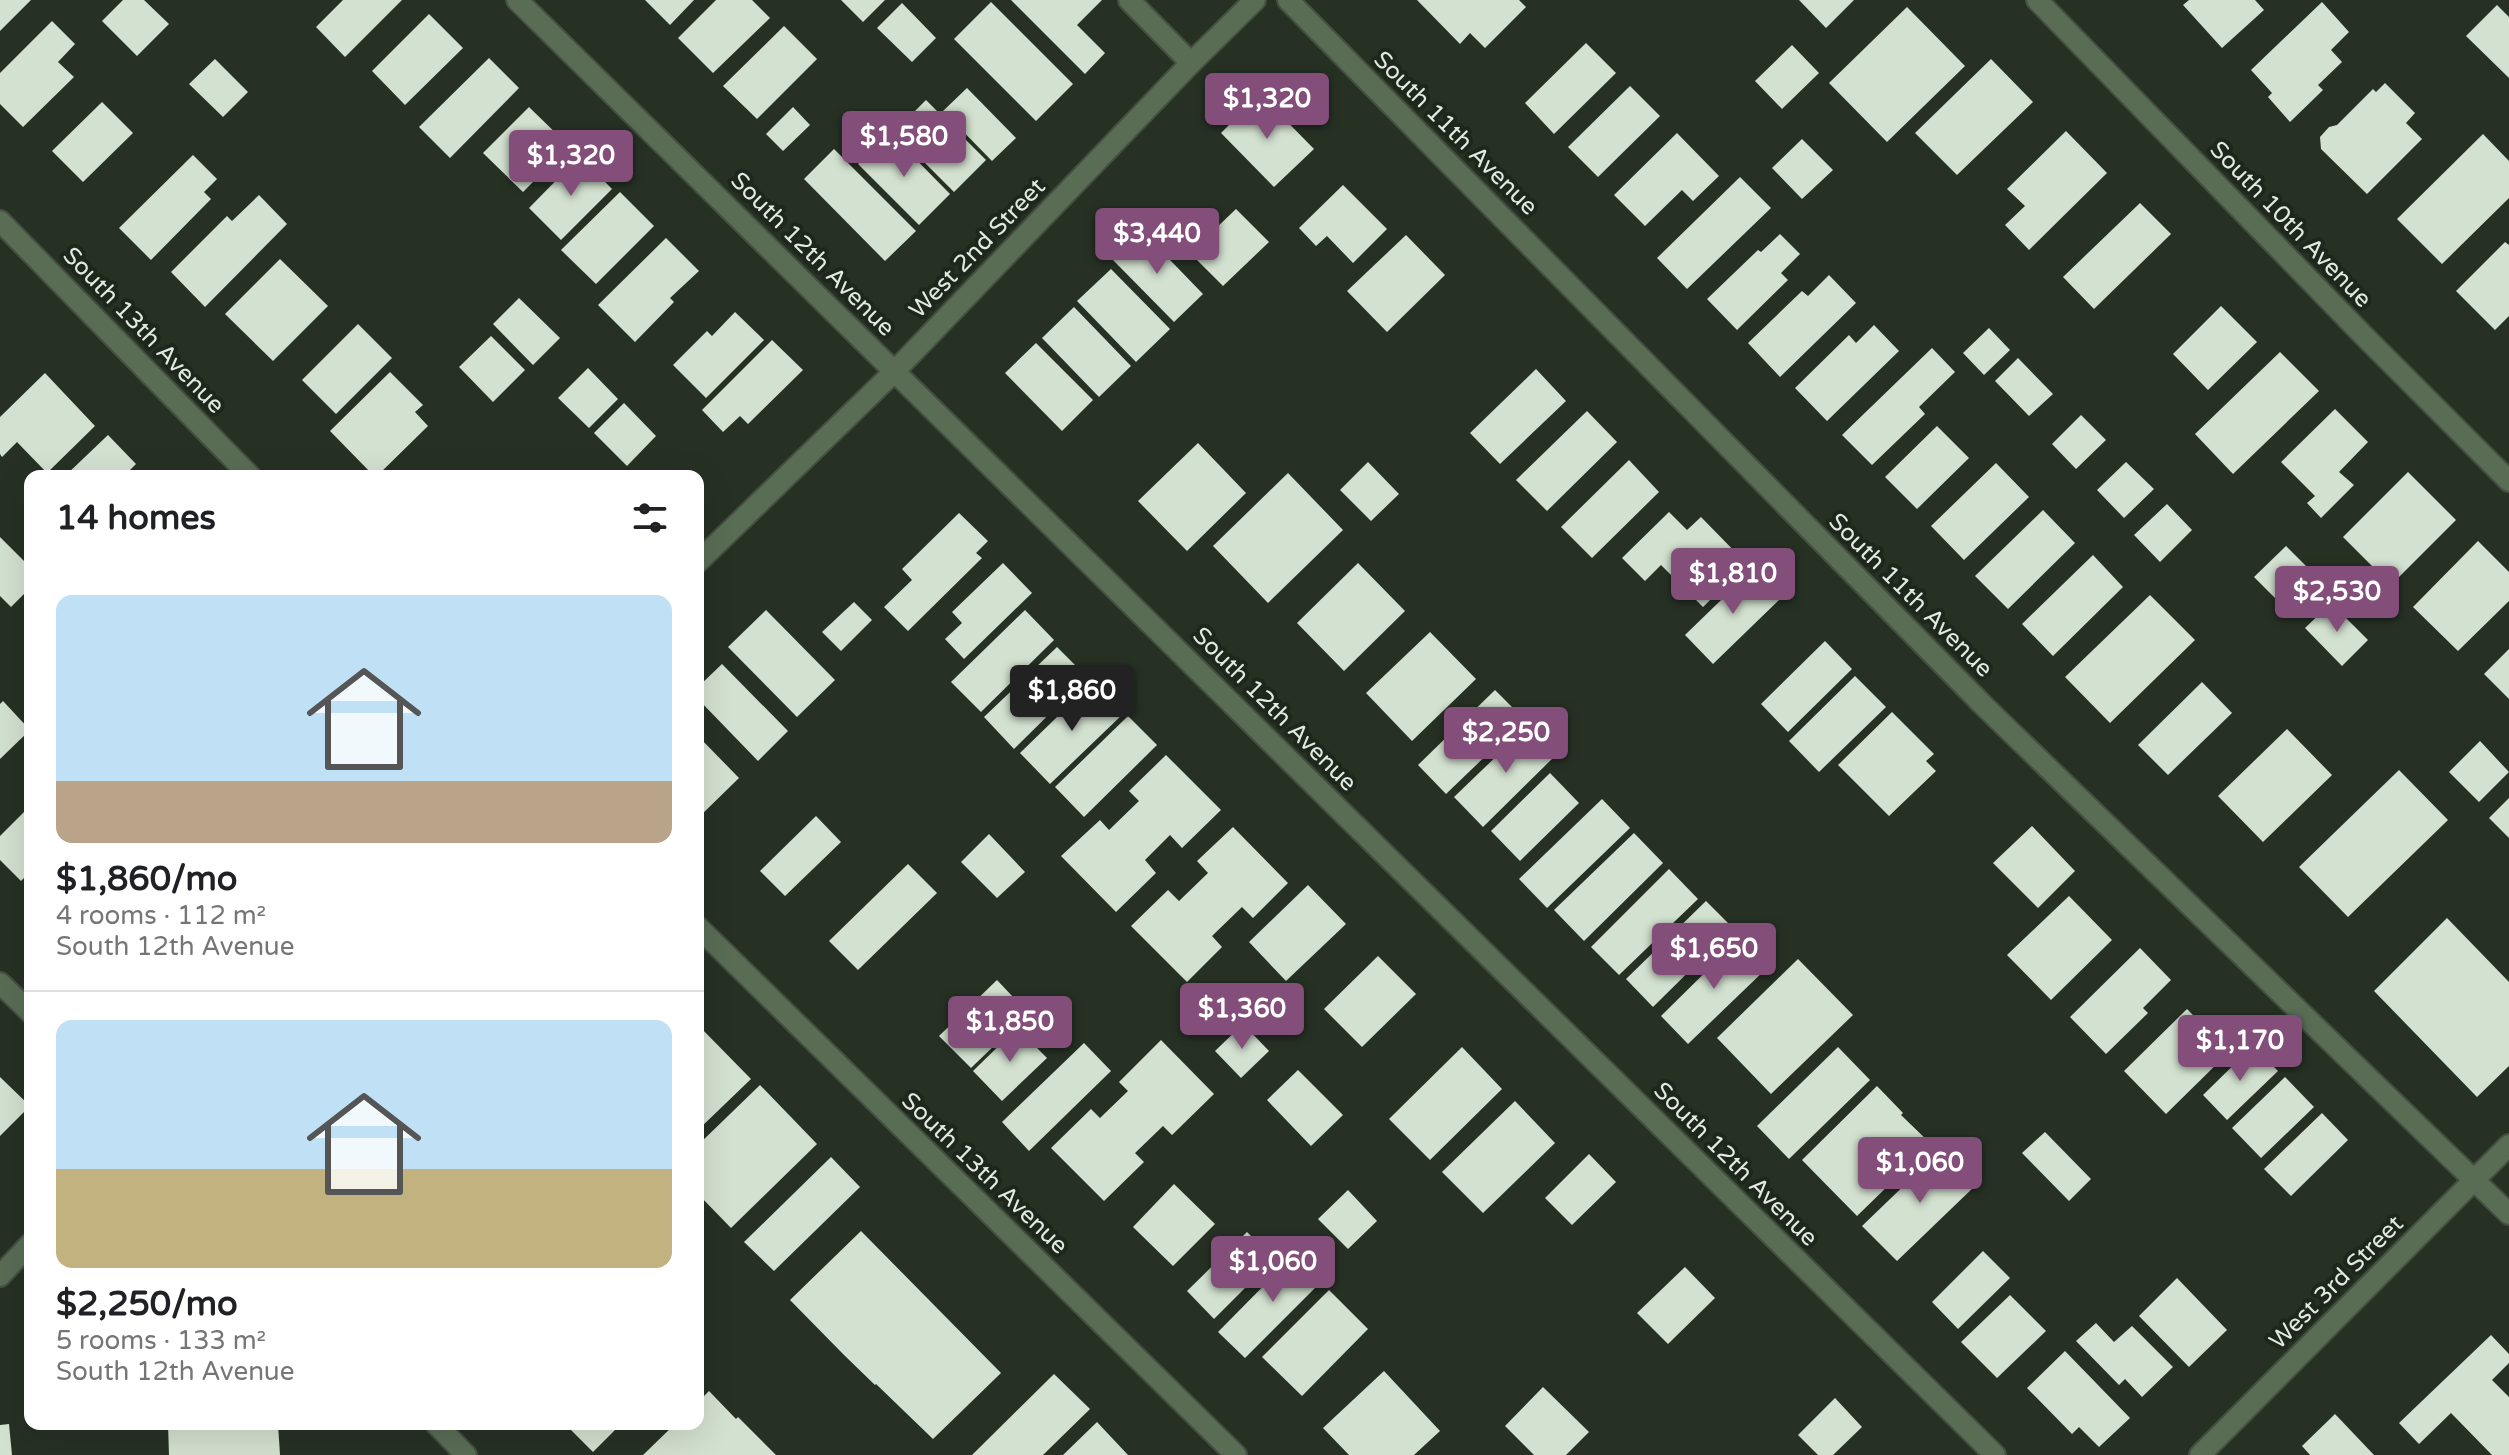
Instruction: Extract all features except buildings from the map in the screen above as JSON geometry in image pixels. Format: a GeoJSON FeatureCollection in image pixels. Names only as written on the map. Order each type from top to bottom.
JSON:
{"type":"FeatureCollection","features":[{"type":"Feature","properties":{"kind":"street","name":"South 12th Avenue"},"geometry":{"type":"LineString","coordinates":[[517,0],[1995,1455]]}},
{"type":"Feature","properties":{"kind":"street"},"geometry":{"type":"LineString","coordinates":[[1129,0],[1191,63]]}},
{"type":"Feature","properties":{"kind":"street","name":"West 2nd Street"},"geometry":{"type":"LineString","coordinates":[[704,556],[895,371],[1255,0]]}},
{"type":"Feature","properties":{"kind":"street","name":"South 11th Avenue"},"geometry":{"type":"LineString","coordinates":[[1288,0],[1984,706],[2509,1214]]}},
{"type":"Feature","properties":{"kind":"street","name":"South 10th Avenue"},"geometry":{"type":"LineString","coordinates":[[2037,0],[2509,481]]}},
{"type":"Feature","properties":{"kind":"street","name":"South 13th Avenue"},"geometry":{"type":"LineString","coordinates":[[0,221],[244,470]]}},
{"type":"Feature","properties":{"kind":"street","name":"South 13th Avenue"},"geometry":{"type":"LineString","coordinates":[[704,933],[1236,1455]]}},
{"type":"Feature","properties":{"kind":"street"},"geometry":{"type":"LineString","coordinates":[[0,983],[24,1006]]}},
{"type":"Feature","properties":{"kind":"street","name":"West 3rd Street"},"geometry":{"type":"LineString","coordinates":[[2200,1455],[2509,1145]]}},
{"type":"Feature","properties":{"kind":"street"},"geometry":{"type":"LineString","coordinates":[[0,1276],[24,1250]]}},
{"type":"Feature","properties":{"kind":"street"},"geometry":{"type":"LineString","coordinates":[[442,1430],[466,1455]]}}]}
